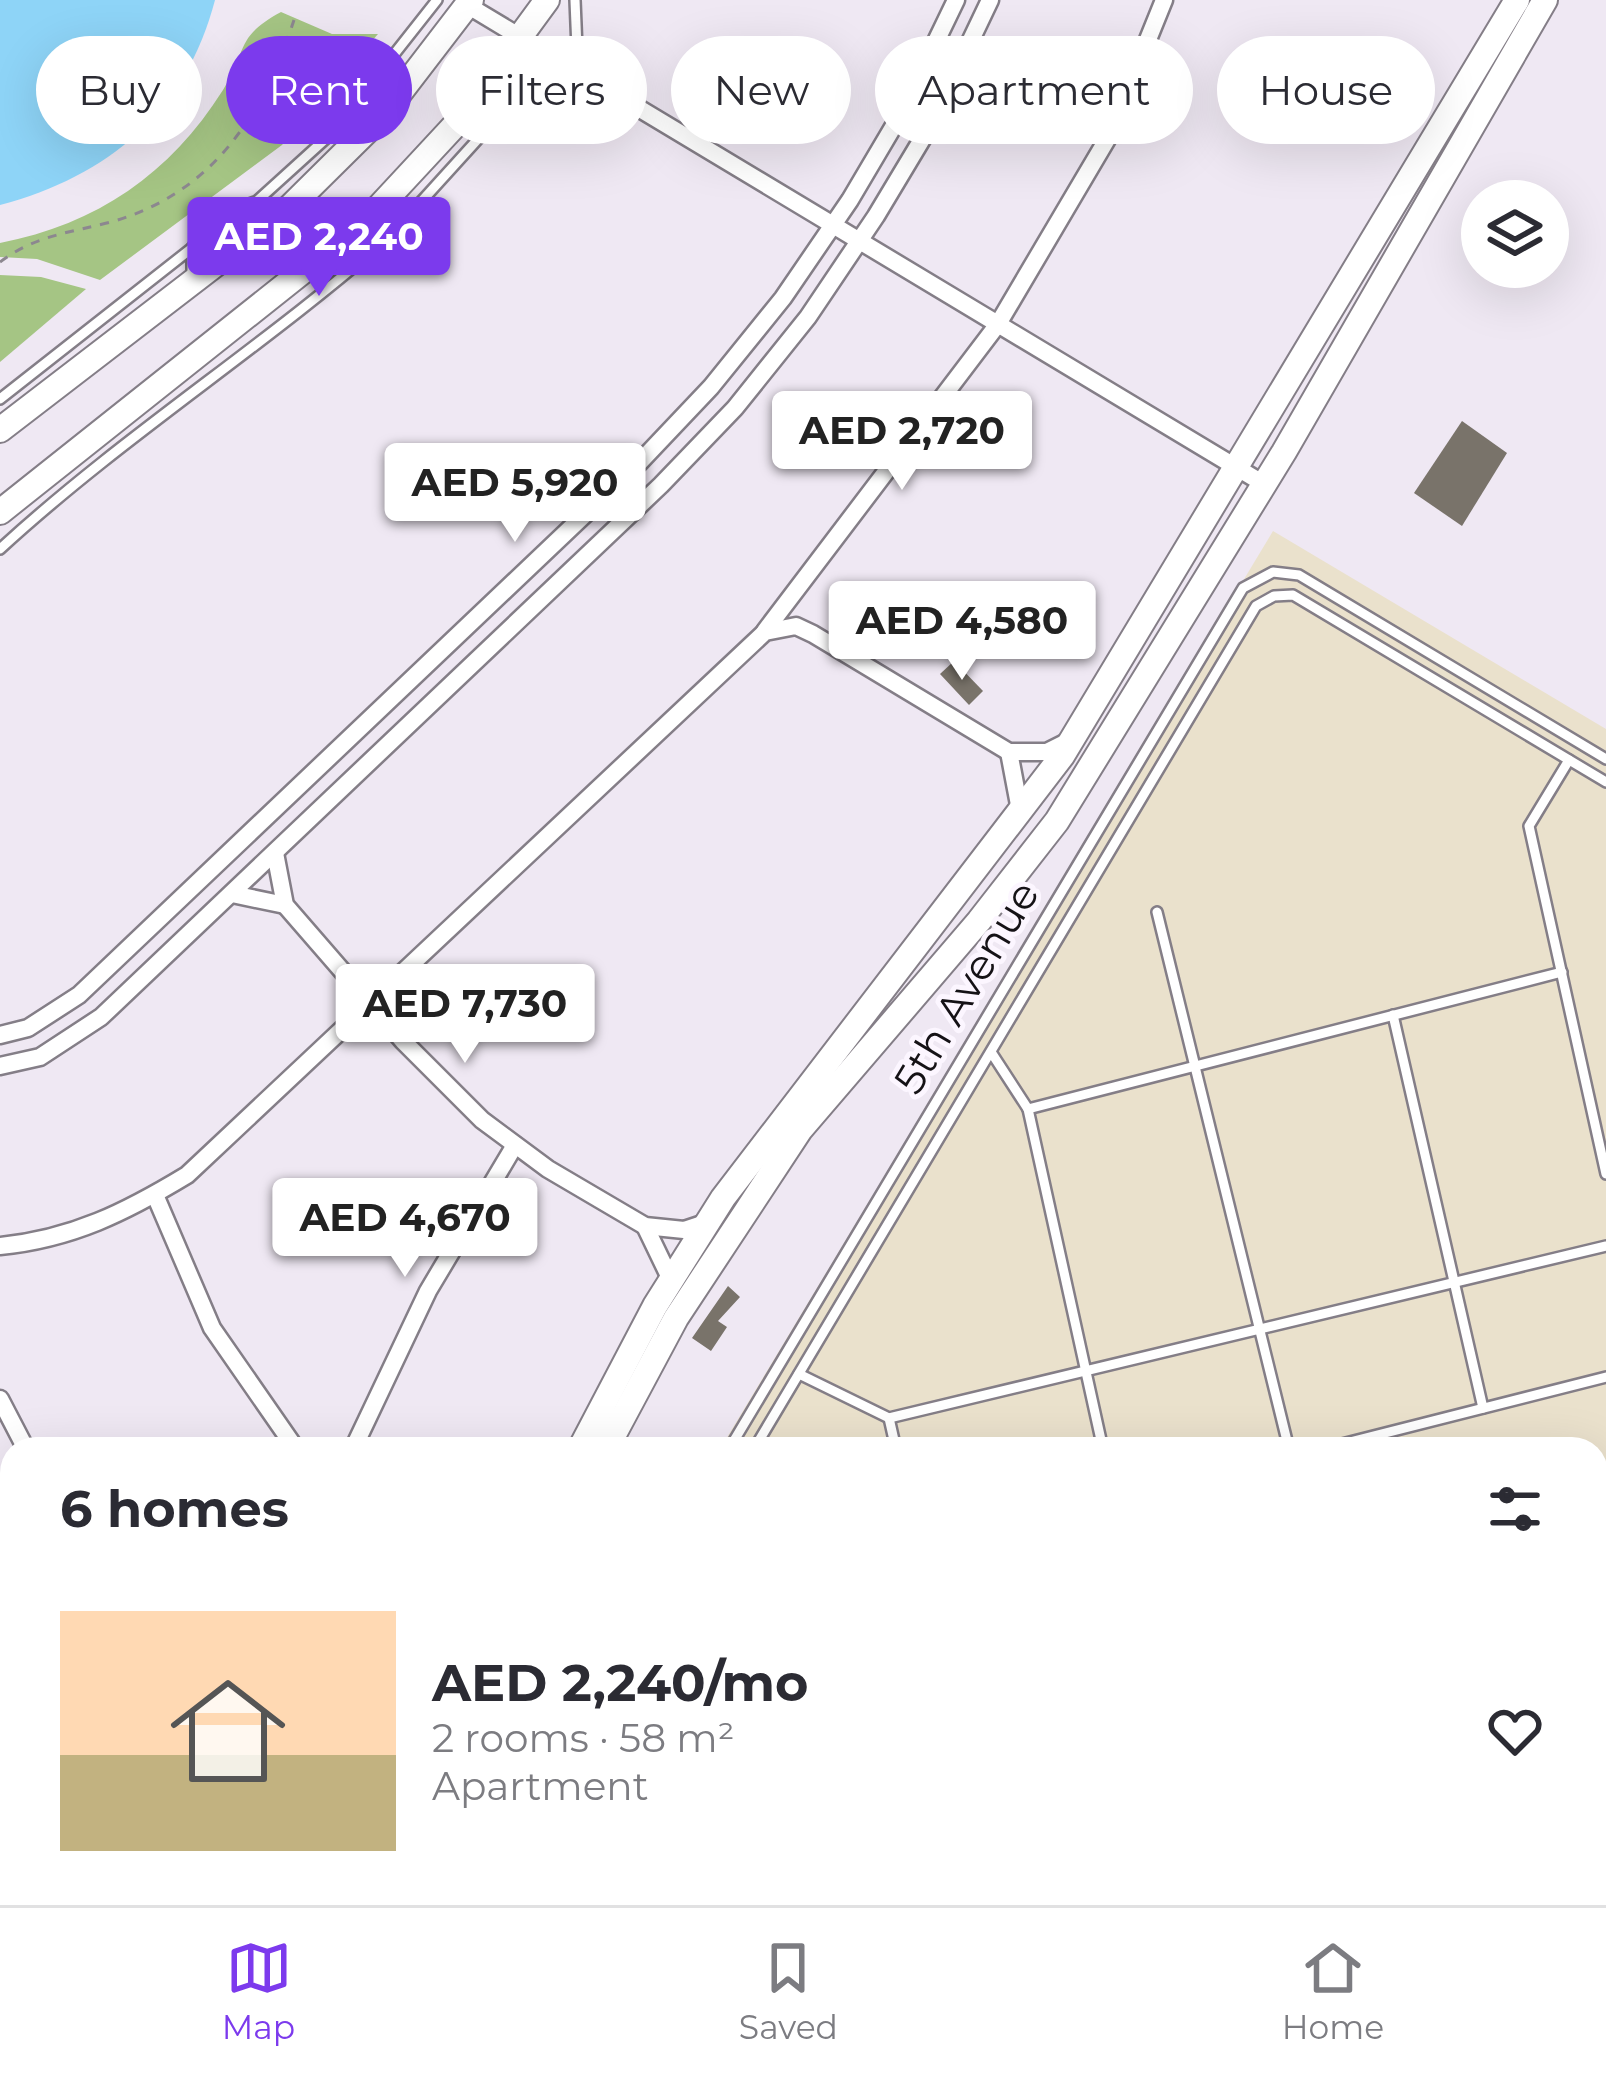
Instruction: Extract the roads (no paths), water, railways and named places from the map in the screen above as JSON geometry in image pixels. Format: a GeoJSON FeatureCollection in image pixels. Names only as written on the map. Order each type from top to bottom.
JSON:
{"type":"FeatureCollection","features":[{"type":"Feature","properties":{"kind":"main road"},"geometry":{"type":"LineString","coordinates":[[521,36],[547,0]]}},
{"type":"Feature","properties":{"kind":"main road"},"geometry":{"type":"LineString","coordinates":[[586,1437],[671,1280],[781,1115],[1020,813],[1073,738],[1517,0]]}},
{"type":"Feature","properties":{"kind":"main road"},"geometry":{"type":"LineString","coordinates":[[612,1437],[676,1318],[743,1211],[847,1070],[980,921],[1057,821],[1264,484],[1545,0]]}},
{"type":"Feature","properties":{"kind":"main road"},"geometry":{"type":"LineString","coordinates":[[0,430],[192,283],[338,162],[405,89],[469,3]]}},
{"type":"Feature","properties":{"kind":"main road"},"geometry":{"type":"LineString","coordinates":[[0,512],[84,440],[332,250],[438,144]]}},
{"type":"Feature","properties":{"kind":"street"},"geometry":{"type":"LineString","coordinates":[[0,1035],[28,1028],[80,995],[639,463],[740,352],[832,226],[902,112],[956,0]]}},
{"type":"Feature","properties":{"kind":"street"},"geometry":{"type":"LineString","coordinates":[[0,1066],[40,1057],[71,1040],[232,894],[713,431],[808,316],[859,242],[930,126],[990,0]]}},
{"type":"Feature","properties":{"kind":"street"},"geometry":{"type":"LineString","coordinates":[[0,1246],[86,1230],[155,1195],[233,1137],[765,632],[998,324],[1109,136],[1164,0]]}},
{"type":"Feature","properties":{"kind":"street"},"geometry":{"type":"LineString","coordinates":[[469,3],[517,36]]}},
{"type":"Feature","properties":{"kind":"street"},"geometry":{"type":"LineString","coordinates":[[647,114],[1264,484]]}},
{"type":"Feature","properties":{"kind":"street"},"geometry":{"type":"LineString","coordinates":[[765,632],[796,626],[813,634],[1009,752],[1046,752],[1073,738]]}},
{"type":"Feature","properties":{"kind":"street"},"geometry":{"type":"LineString","coordinates":[[1009,752],[1020,813]]}},
{"type":"Feature","properties":{"kind":"street"},"geometry":{"type":"LineString","coordinates":[[275,853],[286,905],[372,1005],[482,1120],[645,1226],[684,1230],[708,1222]]}},
{"type":"Feature","properties":{"kind":"street"},"geometry":{"type":"LineString","coordinates":[[232,894],[286,905]]}},
{"type":"Feature","properties":{"kind":"street"},"geometry":{"type":"LineString","coordinates":[[359,1437],[428,1292],[515,1145]]}},
{"type":"Feature","properties":{"kind":"street"},"geometry":{"type":"LineString","coordinates":[[155,1195],[212,1328],[288,1437]]}},
{"type":"Feature","properties":{"kind":"street"},"geometry":{"type":"LineString","coordinates":[[645,1226],[671,1280]]}},
{"type":"Feature","properties":{"kind":"street"},"geometry":{"type":"LineString","coordinates":[[0,1399],[20,1437]]}},
{"type":"Feature","properties":{"kind":"lane"},"geometry":{"type":"LineString","coordinates":[[0,399],[193,248],[211,218],[256,201],[332,133],[437,0]]}},
{"type":"Feature","properties":{"kind":"lane"},"geometry":{"type":"LineString","coordinates":[[575,0],[576,36]]}},
{"type":"Feature","properties":{"kind":"lane"},"geometry":{"type":"LineString","coordinates":[[0,549],[97,464],[294,317],[390,236],[473,144]]}},
{"type":"Feature","properties":{"kind":"lane"},"geometry":{"type":"LineString","coordinates":[[389,197],[390,236]]}},
{"type":"Feature","properties":{"kind":"lane"},"geometry":{"type":"LineString","coordinates":[[192,283],[193,248]]}},
{"type":"Feature","properties":{"kind":"lane","name":"5th Avenue"},"geometry":{"type":"LineString","coordinates":[[736,1437],[1243,587],[1273,572],[1299,575],[1606,759]]}},
{"type":"Feature","properties":{"kind":"lane","name":"5th Avenue"},"geometry":{"type":"LineString","coordinates":[[761,1437],[1256,606],[1274,596],[1293,595],[1569,760]]}},
{"type":"Feature","properties":{"kind":"lane"},"geometry":{"type":"LineString","coordinates":[[1606,782],[1569,760],[1529,826],[1606,1174]]}},
{"type":"Feature","properties":{"kind":"lane"},"geometry":{"type":"LineString","coordinates":[[1157,913],[1286,1437]]}},
{"type":"Feature","properties":{"kind":"lane"},"geometry":{"type":"LineString","coordinates":[[1028,1108],[1562,972]]}},
{"type":"Feature","properties":{"kind":"lane"},"geometry":{"type":"LineString","coordinates":[[1393,1015],[1484,1408]]}},
{"type":"Feature","properties":{"kind":"lane"},"geometry":{"type":"LineString","coordinates":[[991,1052],[1028,1108],[1100,1437]]}},
{"type":"Feature","properties":{"kind":"lane"},"geometry":{"type":"LineString","coordinates":[[799,1374],[889,1418],[1606,1246]]}},
{"type":"Feature","properties":{"kind":"lane"},"geometry":{"type":"LineString","coordinates":[[1369,1437],[1606,1377]]}},
{"type":"Feature","properties":{"kind":"lane"},"geometry":{"type":"LineString","coordinates":[[889,1418],[893,1437]]}},
{"type":"Feature","properties":{"kind":"water"},"geometry":{"type":"Polygon","coordinates":[[[0,0],[215,0],[202,39],[36,36],[36,144],[124,144],[76,176],[0,205],[0,0]]]}}]}
